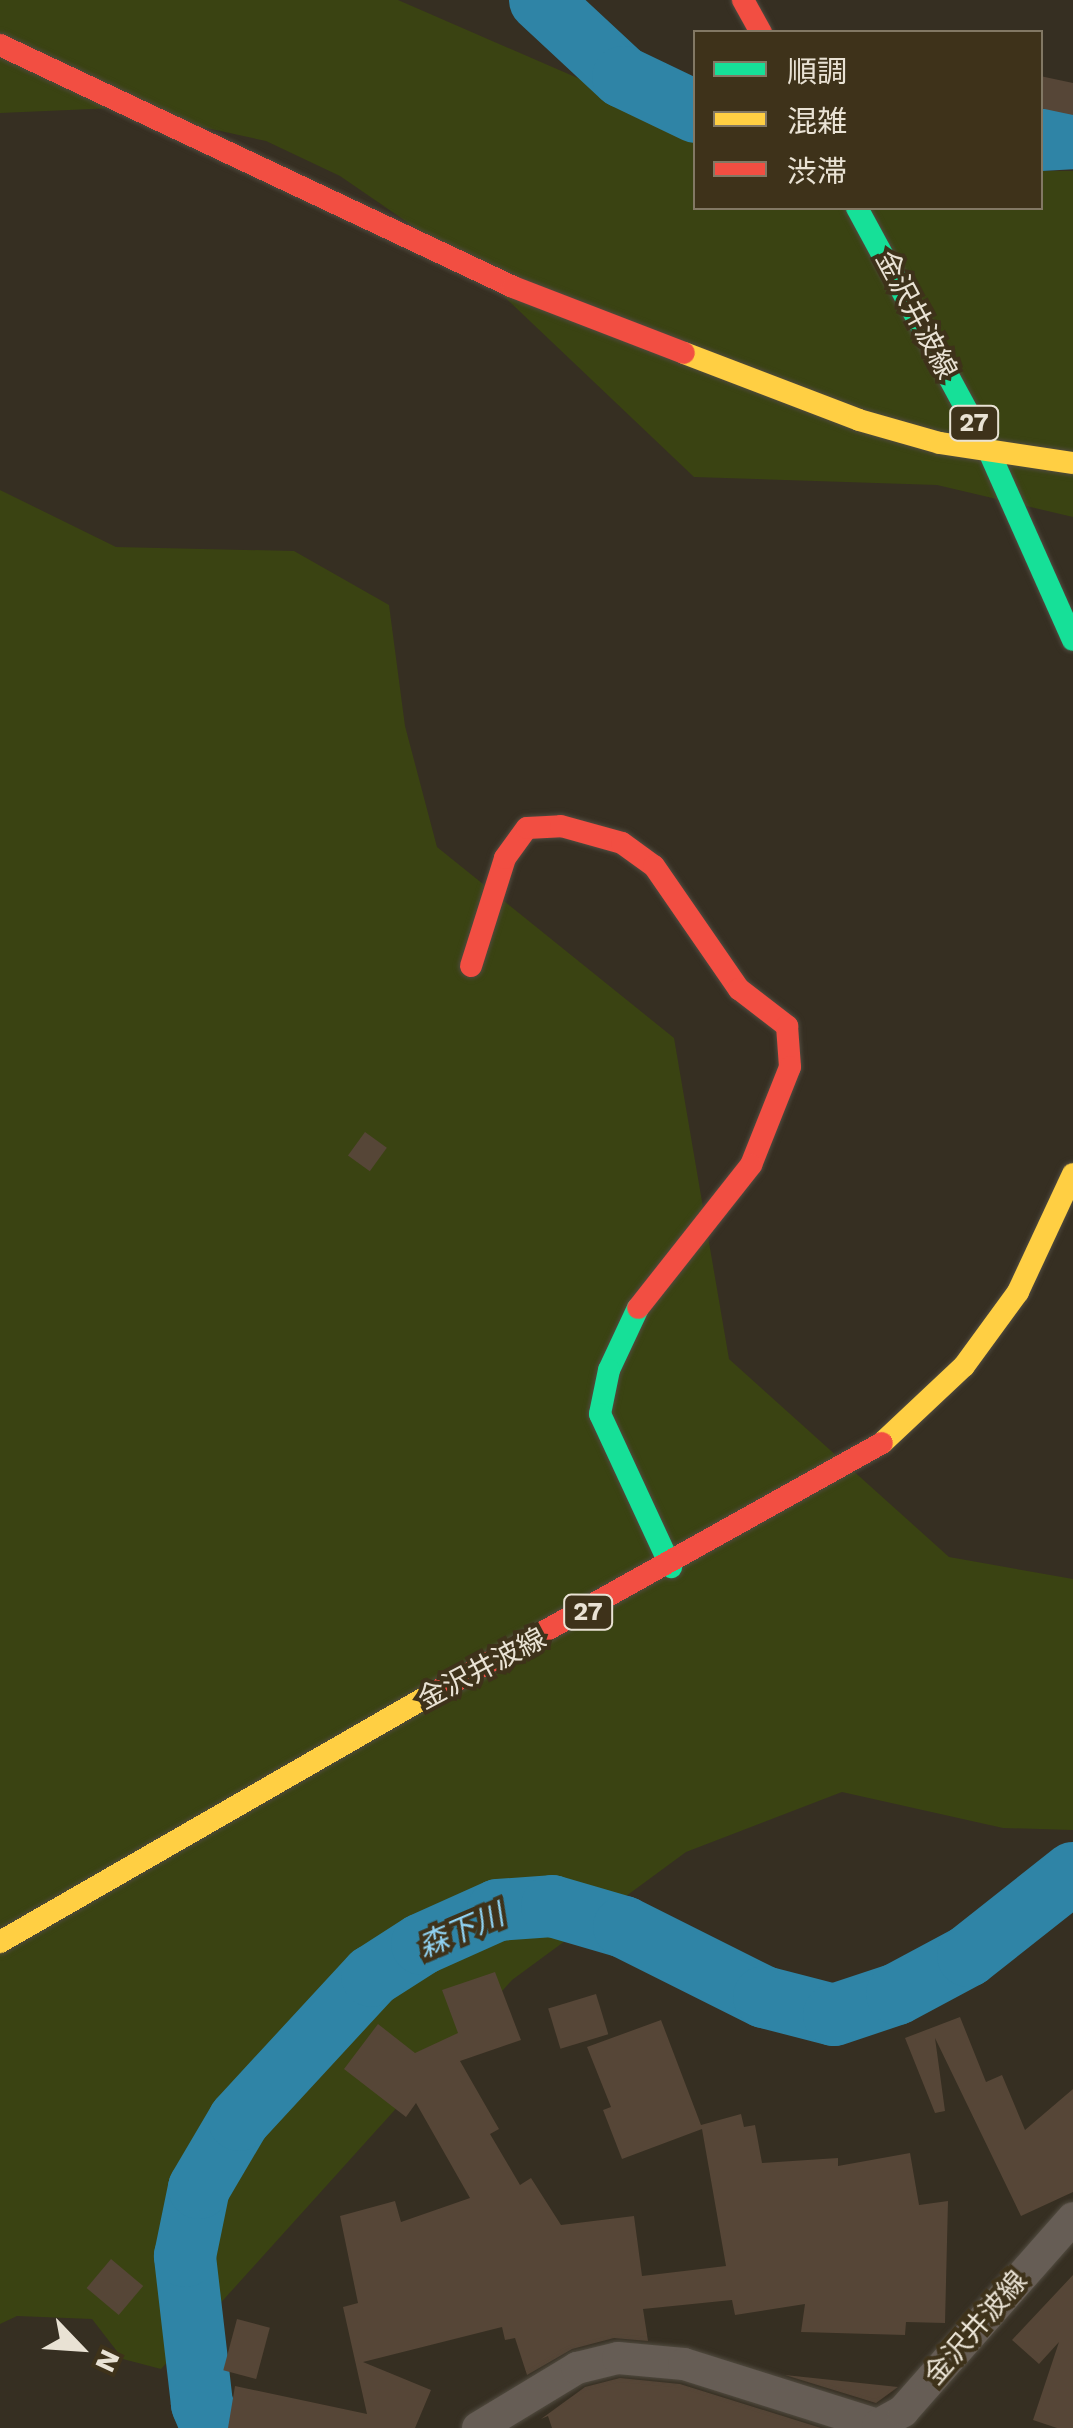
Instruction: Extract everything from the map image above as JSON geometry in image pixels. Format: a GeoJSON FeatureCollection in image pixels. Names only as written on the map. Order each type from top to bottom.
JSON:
{"type":"FeatureCollection","features":[{"type":"Feature","properties":{"kind":"street"},"geometry":{"type":"LineString","coordinates":[[743,0],[759,30]]}},
{"type":"Feature","properties":{"kind":"street"},"geometry":{"type":"LineString","coordinates":[[0,45],[513,288],[859,420],[940,443],[987,447],[1073,463]]}},
{"type":"Feature","properties":{"kind":"street","name":"金沢井波線"},"geometry":{"type":"LineString","coordinates":[[859,210],[987,447],[1073,640]]}},
{"type":"Feature","properties":{"kind":"street"},"geometry":{"type":"LineString","coordinates":[[472,966],[505,858],[526,828],[560,826],[622,843],[654,866],[739,989],[787,1026],[790,1067],[751,1166],[643,1297],[609,1370],[600,1414],[671,1567]]}},
{"type":"Feature","properties":{"kind":"street","name":"金沢井波線"},"geometry":{"type":"LineString","coordinates":[[0,1942],[271,1782],[810,1492],[916,1417],[1018,1292],[1072,1180]]}},
{"type":"Feature","properties":{"kind":"street","name":"金沢井波線"},"geometry":{"type":"LineString","coordinates":[[478,2428],[577,2368],[618,2358],[684,2364],[878,2425],[902,2412],[1073,2218]]}},
{"type":"Feature","properties":{"kind":"green space"},"geometry":{"type":"Polygon","coordinates":[[[0,0],[398,0],[693,128],[693,210],[1043,210],[1043,171],[1073,171],[1073,517],[937,485],[694,477],[474,268],[340,176],[266,141],[115,108],[0,113],[0,0]]]}},
{"type":"Feature","properties":{"kind":"green space"},"geometry":{"type":"Polygon","coordinates":[[[0,490],[116,547],[294,551],[389,605],[405,726],[437,847],[674,1038],[729,1359],[949,1557],[1073,1579],[1073,1830],[1003,1828],[842,1792],[686,1852],[512,1980],[161,2369],[123,2359],[92,2319],[17,2316],[0,2324],[0,490]]]}},
{"type":"Feature","properties":{"kind":"building"},"geometry":{"type":"Polygon","coordinates":[[[1043,77],[1073,83],[1073,115],[1043,109],[1043,77]]]}},
{"type":"Feature","properties":{"kind":"building"},"geometry":{"type":"Polygon","coordinates":[[[365,1132],[387,1148],[370,1171],[348,1155],[365,1132]]]}},
{"type":"Feature","properties":{"kind":"building"},"geometry":{"type":"Polygon","coordinates":[[[495,1972],[521,2040],[460,2061],[499,2129],[490,2134],[520,2185],[531,2178],[561,2225],[634,2216],[642,2276],[726,2266],[702,2129],[622,2159],[603,2110],[611,2107],[587,2047],[661,2020],[701,2125],[741,2114],[744,2127],[755,2125],[762,2163],[838,2158],[838,2166],[910,2153],[919,2205],[948,2201],[945,2323],[906,2322],[905,2335],[801,2332],[805,2304],[735,2315],[732,2300],[643,2309],[648,2341],[614,2338],[572,2349],[527,2375],[515,2338],[505,2340],[502,2327],[363,2362],[431,2390],[415,2428],[228,2428],[235,2386],[367,2414],[343,2307],[358,2303],[340,2216],[395,2201],[401,2222],[470,2198],[416,2103],[406,2117],[344,2069],[378,2024],[415,2053],[458,2033],[442,1990],[495,1972]]]}},
{"type":"Feature","properties":{"kind":"building"},"geometry":{"type":"Polygon","coordinates":[[[596,1994],[608,2034],[560,2049],[548,2009],[596,1994]]]}},
{"type":"Feature","properties":{"kind":"building"},"geometry":{"type":"Polygon","coordinates":[[[960,2017],[986,2082],[1002,2075],[1025,2130],[1073,2089],[1073,2192],[1021,2216],[935,2038],[945,2111],[935,2113],[905,2038],[960,2017]]]}},
{"type":"Feature","properties":{"kind":"building"},"geometry":{"type":"Polygon","coordinates":[[[111,2259],[143,2286],[119,2315],[87,2288],[111,2259]]]}},
{"type":"Feature","properties":{"kind":"building"},"geometry":{"type":"Polygon","coordinates":[[[1073,2275],[1073,2428],[1057,2428],[1033,2420],[1059,2342],[1039,2364],[1012,2340],[1073,2275]]]}},
{"type":"Feature","properties":{"kind":"building"},"geometry":{"type":"Polygon","coordinates":[[[237,2319],[270,2328],[256,2379],[223,2370],[237,2319]]]}},
{"type":"Feature","properties":{"kind":"building"},"geometry":{"type":"Polygon","coordinates":[[[785,2375],[898,2387],[876,2403],[785,2375]]]}},
{"type":"Feature","properties":{"kind":"building"},"geometry":{"type":"Polygon","coordinates":[[[620,2378],[680,2384],[821,2428],[552,2428],[548,2416],[541,2419],[585,2387],[620,2378]]]}},
{"type":"Feature","properties":{"kind":"waterway"},"geometry":{"type":"LineString","coordinates":[[540,0],[623,77],[693,111]]}},
{"type":"Feature","properties":{"kind":"waterway"},"geometry":{"type":"LineString","coordinates":[[1043,140],[1073,138]]}},
{"type":"Feature","properties":{"kind":"waterway","name":"森下川"},"geometry":{"type":"LineString","coordinates":[[212,2428],[202,2404],[185,2256],[199,2188],[239,2120],[372,1976],[422,1944],[498,1910],[552,1906],[624,1927],[764,1997],[834,2015],[897,1994],[968,1956],[1073,1873]]}},
{"type":"Feature","properties":{"kind":"traffic: fast"},"geometry":{"type":"LineString","coordinates":[[858,210],[987,447],[1073,640]]}},
{"type":"Feature","properties":{"kind":"traffic: fast"},"geometry":{"type":"LineString","coordinates":[[638,1308],[609,1370],[600,1414],[671,1567]]}},
{"type":"Feature","properties":{"kind":"traffic: slow"},"geometry":{"type":"LineString","coordinates":[[684,353],[859,420],[940,443],[1073,463]]}},
{"type":"Feature","properties":{"kind":"traffic: slow"},"geometry":{"type":"LineString","coordinates":[[882,1443],[964,1366],[1018,1292],[1073,1174]]}},
{"type":"Feature","properties":{"kind":"traffic: slow"},"geometry":{"type":"LineString","coordinates":[[0,1942],[432,1694]]}},
{"type":"Feature","properties":{"kind":"traffic: jam"},"geometry":{"type":"LineString","coordinates":[[743,0],[760,30]]}},
{"type":"Feature","properties":{"kind":"traffic: jam"},"geometry":{"type":"LineString","coordinates":[[0,45],[513,287],[684,353]]}},
{"type":"Feature","properties":{"kind":"traffic: jam"},"geometry":{"type":"LineString","coordinates":[[471,966],[505,858],[527,828],[561,826],[622,843],[654,866],[739,989],[787,1026],[790,1067],[751,1165],[638,1308]]}},
{"type":"Feature","properties":{"kind":"traffic: jam"},"geometry":{"type":"LineString","coordinates":[[432,1694],[882,1443]]}}]}
